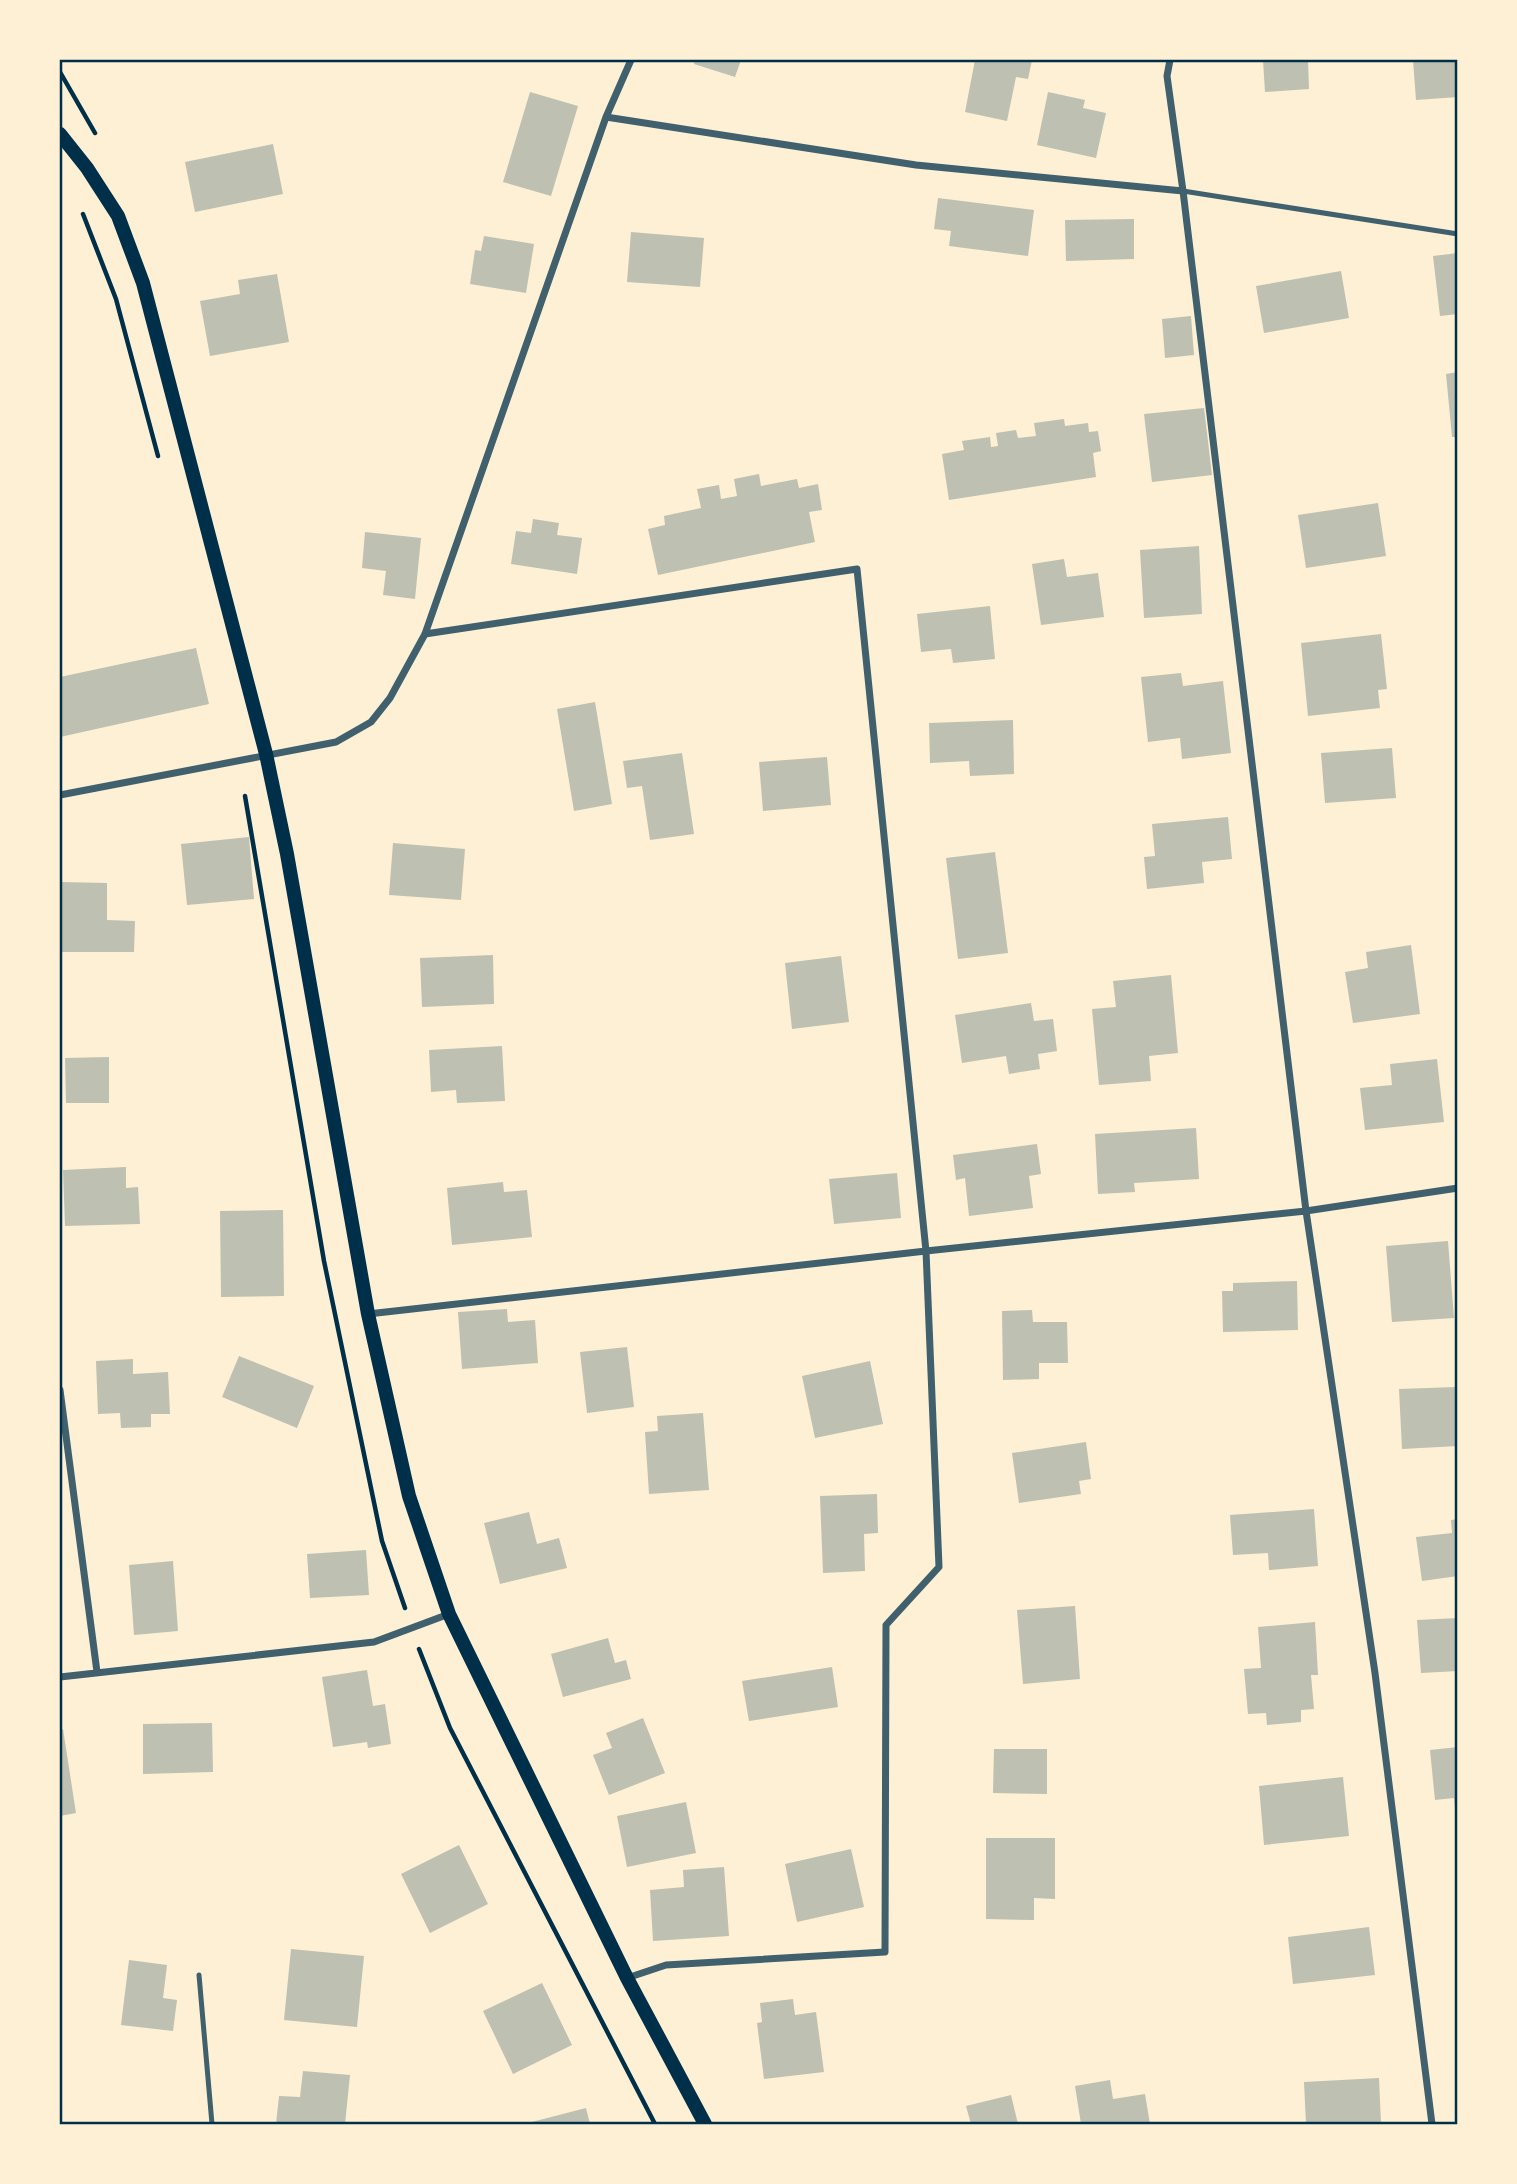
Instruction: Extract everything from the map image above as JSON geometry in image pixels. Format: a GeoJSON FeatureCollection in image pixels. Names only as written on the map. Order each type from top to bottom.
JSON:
{"type":"FeatureCollection","features":[{"type":"Feature","properties":{"kind":"main road"},"geometry":{"type":"LineString","coordinates":[[60,137],[87,168],[118,216],[143,282],[266,754],[290,867],[368,1314],[409,1496],[449,1614],[626,1978],[705,2124]]}},
{"type":"Feature","properties":{"kind":"street"},"geometry":{"type":"LineString","coordinates":[[60,795],[336,742],[371,722],[390,698],[425,634],[606,117],[631,60]]}},
{"type":"Feature","properties":{"kind":"street"},"geometry":{"type":"LineString","coordinates":[[1170,60],[1167,76],[1306,1211],[1375,1673],[1432,2124]]}},
{"type":"Feature","properties":{"kind":"street"},"geometry":{"type":"LineString","coordinates":[[606,117],[916,165],[1183,191]]}},
{"type":"Feature","properties":{"kind":"street"},"geometry":{"type":"LineString","coordinates":[[425,634],[858,569],[926,1251],[939,1567],[886,1625],[885,1952],[666,1965],[626,1978]]}},
{"type":"Feature","properties":{"kind":"street"},"geometry":{"type":"LineString","coordinates":[[368,1314],[1306,1211],[1458,1188]]}},
{"type":"Feature","properties":{"kind":"street"},"geometry":{"type":"LineString","coordinates":[[60,1390],[97,1672]]}},
{"type":"Feature","properties":{"kind":"street"},"geometry":{"type":"LineString","coordinates":[[60,1677],[374,1642],[449,1614]]}},
{"type":"Feature","properties":{"kind":"lane"},"geometry":{"type":"LineString","coordinates":[[1183,191],[1458,234]]}},
{"type":"Feature","properties":{"kind":"lane"},"geometry":{"type":"LineString","coordinates":[[199,1975],[212,2124]]}},
{"type":"Feature","properties":{"kind":"building"},"geometry":{"type":"Polygon","coordinates":[[[695,60],[741,60],[735,77],[694,64],[695,60]]]}},
{"type":"Feature","properties":{"kind":"building"},"geometry":{"type":"Polygon","coordinates":[[[975,60],[1032,60],[1028,79],[1016,77],[1007,121],[965,112],[975,60]]]}},
{"type":"Feature","properties":{"kind":"building"},"geometry":{"type":"Polygon","coordinates":[[[1263,60],[1308,60],[1309,89],[1265,92],[1263,60]]]}},
{"type":"Feature","properties":{"kind":"building"},"geometry":{"type":"Polygon","coordinates":[[[1413,60],[1455,60],[1458,97],[1416,100],[1413,60]]]}},
{"type":"Feature","properties":{"kind":"building"},"geometry":{"type":"Polygon","coordinates":[[[530,92],[578,106],[551,196],[503,182],[530,92]]]}},
{"type":"Feature","properties":{"kind":"building"},"geometry":{"type":"Polygon","coordinates":[[[1048,92],[1085,100],[1083,108],[1106,113],[1096,158],[1037,145],[1048,92]]]}},
{"type":"Feature","properties":{"kind":"building"},"geometry":{"type":"Polygon","coordinates":[[[273,144],[283,194],[195,212],[185,162],[273,144]]]}},
{"type":"Feature","properties":{"kind":"building"},"geometry":{"type":"Polygon","coordinates":[[[938,198],[1034,210],[1028,256],[949,246],[951,231],[934,229],[938,198]]]}},
{"type":"Feature","properties":{"kind":"building"},"geometry":{"type":"Polygon","coordinates":[[[1134,219],[1134,259],[1066,261],[1065,220],[1134,219]]]}},
{"type":"Feature","properties":{"kind":"building"},"geometry":{"type":"Polygon","coordinates":[[[631,232],[704,238],[700,287],[627,282],[631,232]]]}},
{"type":"Feature","properties":{"kind":"building"},"geometry":{"type":"Polygon","coordinates":[[[484,236],[534,244],[526,293],[470,284],[475,250],[481,251],[484,236]]]}},
{"type":"Feature","properties":{"kind":"building"},"geometry":{"type":"Polygon","coordinates":[[[1458,253],[1458,314],[1440,316],[1433,256],[1458,253]]]}},
{"type":"Feature","properties":{"kind":"building"},"geometry":{"type":"Polygon","coordinates":[[[1341,271],[1349,318],[1264,333],[1256,286],[1341,271]]]}},
{"type":"Feature","properties":{"kind":"building"},"geometry":{"type":"Polygon","coordinates":[[[277,274],[289,342],[210,356],[200,301],[240,294],[238,280],[277,274]]]}},
{"type":"Feature","properties":{"kind":"building"},"geometry":{"type":"Polygon","coordinates":[[[1191,316],[1194,355],[1165,358],[1162,319],[1191,316]]]}},
{"type":"Feature","properties":{"kind":"building"},"geometry":{"type":"Polygon","coordinates":[[[1458,372],[1458,437],[1452,437],[1446,374],[1458,372]]]}},
{"type":"Feature","properties":{"kind":"building"},"geometry":{"type":"Polygon","coordinates":[[[1204,408],[1212,475],[1152,482],[1144,414],[1204,408]]]}},
{"type":"Feature","properties":{"kind":"building"},"geometry":{"type":"Polygon","coordinates":[[[1064,419],[1065,426],[1088,423],[1089,432],[1098,431],[1101,451],[1093,453],[1096,477],[949,500],[942,454],[964,450],[962,441],[990,437],[991,447],[998,446],[996,433],[1016,430],[1018,438],[1036,436],[1034,423],[1064,419]]]}},
{"type":"Feature","properties":{"kind":"building"},"geometry":{"type":"Polygon","coordinates":[[[759,474],[761,486],[797,479],[799,488],[818,484],[822,510],[809,512],[815,542],[658,575],[648,529],[665,525],[664,516],[701,508],[697,489],[719,485],[721,499],[737,496],[734,479],[759,474]]]}},
{"type":"Feature","properties":{"kind":"building"},"geometry":{"type":"Polygon","coordinates":[[[1378,503],[1386,556],[1306,568],[1298,515],[1378,503]]]}},
{"type":"Feature","properties":{"kind":"building"},"geometry":{"type":"Polygon","coordinates":[[[533,519],[559,523],[557,535],[582,538],[577,574],[511,564],[516,531],[531,533],[533,519]]]}},
{"type":"Feature","properties":{"kind":"building"},"geometry":{"type":"Polygon","coordinates":[[[365,532],[421,538],[415,599],[383,595],[386,571],[362,568],[365,532]]]}},
{"type":"Feature","properties":{"kind":"building"},"geometry":{"type":"Polygon","coordinates":[[[1199,546],[1202,614],[1144,618],[1140,550],[1199,546]]]}},
{"type":"Feature","properties":{"kind":"building"},"geometry":{"type":"Polygon","coordinates":[[[1064,559],[1067,577],[1098,573],[1104,617],[1041,625],[1032,564],[1064,559]]]}},
{"type":"Feature","properties":{"kind":"building"},"geometry":{"type":"Polygon","coordinates":[[[990,606],[995,659],[953,663],[951,649],[921,652],[917,614],[990,606]]]}},
{"type":"Feature","properties":{"kind":"building"},"geometry":{"type":"Polygon","coordinates":[[[1381,634],[1387,689],[1378,690],[1380,708],[1308,716],[1301,643],[1381,634]]]}},
{"type":"Feature","properties":{"kind":"building"},"geometry":{"type":"Polygon","coordinates":[[[196,648],[209,704],[60,737],[60,677],[196,648]]]}},
{"type":"Feature","properties":{"kind":"building"},"geometry":{"type":"Polygon","coordinates":[[[1181,673],[1183,686],[1223,681],[1231,753],[1182,759],[1180,738],[1148,742],[1141,677],[1181,673]]]}},
{"type":"Feature","properties":{"kind":"building"},"geometry":{"type":"Polygon","coordinates":[[[595,702],[612,804],[574,811],[557,709],[595,702]]]}},
{"type":"Feature","properties":{"kind":"building"},"geometry":{"type":"Polygon","coordinates":[[[1013,720],[1014,774],[970,776],[969,761],[930,763],[929,723],[1013,720]]]}},
{"type":"Feature","properties":{"kind":"building"},"geometry":{"type":"Polygon","coordinates":[[[1392,748],[1396,798],[1325,803],[1321,753],[1392,748]]]}},
{"type":"Feature","properties":{"kind":"building"},"geometry":{"type":"Polygon","coordinates":[[[682,753],[694,834],[650,840],[642,786],[627,788],[623,761],[682,753]]]}},
{"type":"Feature","properties":{"kind":"building"},"geometry":{"type":"Polygon","coordinates":[[[827,757],[831,805],[763,811],[759,762],[827,757]]]}},
{"type":"Feature","properties":{"kind":"building"},"geometry":{"type":"Polygon","coordinates":[[[1228,817],[1232,859],[1202,862],[1204,883],[1147,889],[1144,857],[1155,856],[1152,824],[1228,817]]]}},
{"type":"Feature","properties":{"kind":"building"},"geometry":{"type":"Polygon","coordinates":[[[249,837],[254,899],[187,905],[181,844],[249,837]]]}},
{"type":"Feature","properties":{"kind":"building"},"geometry":{"type":"Polygon","coordinates":[[[393,843],[465,849],[461,900],[389,895],[393,843]]]}},
{"type":"Feature","properties":{"kind":"building"},"geometry":{"type":"Polygon","coordinates":[[[995,852],[1008,953],[958,959],[946,858],[995,852]]]}},
{"type":"Feature","properties":{"kind":"building"},"geometry":{"type":"Polygon","coordinates":[[[60,882],[107,883],[107,920],[135,921],[134,952],[60,952],[60,882]]]}},
{"type":"Feature","properties":{"kind":"building"},"geometry":{"type":"Polygon","coordinates":[[[1411,945],[1420,1014],[1353,1023],[1345,972],[1368,968],[1366,952],[1411,945]]]}},
{"type":"Feature","properties":{"kind":"building"},"geometry":{"type":"Polygon","coordinates":[[[493,955],[494,1004],[422,1007],[420,958],[493,955]]]}},
{"type":"Feature","properties":{"kind":"building"},"geometry":{"type":"Polygon","coordinates":[[[841,956],[849,1022],[792,1029],[785,963],[841,956]]]}},
{"type":"Feature","properties":{"kind":"building"},"geometry":{"type":"Polygon","coordinates":[[[1171,975],[1178,1053],[1149,1056],[1151,1081],[1099,1085],[1092,1009],[1116,1007],[1113,981],[1171,975]]]}},
{"type":"Feature","properties":{"kind":"building"},"geometry":{"type":"Polygon","coordinates":[[[1031,1003],[1034,1021],[1053,1019],[1057,1051],[1038,1054],[1040,1069],[1009,1074],[1006,1056],[962,1063],[955,1015],[1031,1003]]]}},
{"type":"Feature","properties":{"kind":"building"},"geometry":{"type":"Polygon","coordinates":[[[502,1046],[505,1101],[457,1103],[456,1090],[431,1092],[429,1050],[502,1046]]]}},
{"type":"Feature","properties":{"kind":"building"},"geometry":{"type":"Polygon","coordinates":[[[109,1057],[109,1103],[66,1103],[65,1058],[109,1057]]]}},
{"type":"Feature","properties":{"kind":"building"},"geometry":{"type":"Polygon","coordinates":[[[1437,1059],[1444,1122],[1365,1130],[1360,1088],[1392,1085],[1390,1064],[1437,1059]]]}},
{"type":"Feature","properties":{"kind":"building"},"geometry":{"type":"Polygon","coordinates":[[[1196,1128],[1199,1179],[1134,1183],[1135,1192],[1098,1194],[1095,1134],[1196,1128]]]}},
{"type":"Feature","properties":{"kind":"building"},"geometry":{"type":"Polygon","coordinates":[[[1037,1144],[1041,1174],[1029,1176],[1033,1208],[969,1216],[965,1178],[956,1180],[953,1155],[1037,1144]]]}},
{"type":"Feature","properties":{"kind":"building"},"geometry":{"type":"Polygon","coordinates":[[[126,1167],[126,1188],[138,1187],[140,1224],[65,1226],[63,1170],[126,1167]]]}},
{"type":"Feature","properties":{"kind":"building"},"geometry":{"type":"Polygon","coordinates":[[[897,1173],[901,1218],[834,1224],[829,1179],[897,1173]]]}},
{"type":"Feature","properties":{"kind":"building"},"geometry":{"type":"Polygon","coordinates":[[[503,1182],[504,1192],[527,1190],[532,1237],[452,1245],[447,1188],[503,1182]]]}},
{"type":"Feature","properties":{"kind":"building"},"geometry":{"type":"Polygon","coordinates":[[[283,1210],[284,1296],[221,1297],[220,1211],[283,1210]]]}},
{"type":"Feature","properties":{"kind":"building"},"geometry":{"type":"Polygon","coordinates":[[[1448,1241],[1454,1318],[1392,1322],[1386,1246],[1448,1241]]]}},
{"type":"Feature","properties":{"kind":"building"},"geometry":{"type":"Polygon","coordinates":[[[1297,1281],[1298,1330],[1223,1332],[1222,1291],[1233,1291],[1233,1283],[1297,1281]]]}},
{"type":"Feature","properties":{"kind":"building"},"geometry":{"type":"Polygon","coordinates":[[[507,1309],[508,1322],[535,1320],[538,1363],[462,1369],[458,1312],[507,1309]]]}},
{"type":"Feature","properties":{"kind":"building"},"geometry":{"type":"Polygon","coordinates":[[[1032,1310],[1033,1322],[1067,1322],[1068,1363],[1039,1363],[1039,1379],[1003,1380],[1002,1311],[1032,1310]]]}},
{"type":"Feature","properties":{"kind":"building"},"geometry":{"type":"Polygon","coordinates":[[[627,1347],[634,1407],[587,1413],[580,1352],[627,1347]]]}},
{"type":"Feature","properties":{"kind":"building"},"geometry":{"type":"Polygon","coordinates":[[[239,1356],[314,1386],[297,1428],[222,1397],[239,1356]]]}},
{"type":"Feature","properties":{"kind":"building"},"geometry":{"type":"Polygon","coordinates":[[[133,1359],[133,1374],[168,1372],[170,1414],[151,1414],[151,1427],[121,1428],[120,1413],[98,1414],[96,1361],[133,1359]]]}},
{"type":"Feature","properties":{"kind":"building"},"geometry":{"type":"Polygon","coordinates":[[[870,1361],[883,1424],[815,1438],[802,1376],[870,1361]]]}},
{"type":"Feature","properties":{"kind":"building"},"geometry":{"type":"Polygon","coordinates":[[[1456,1387],[1458,1446],[1402,1449],[1399,1389],[1456,1387]]]}},
{"type":"Feature","properties":{"kind":"building"},"geometry":{"type":"Polygon","coordinates":[[[703,1413],[709,1490],[649,1494],[645,1432],[658,1431],[657,1416],[703,1413]]]}},
{"type":"Feature","properties":{"kind":"building"},"geometry":{"type":"Polygon","coordinates":[[[1086,1442],[1091,1479],[1079,1481],[1081,1494],[1019,1503],[1012,1453],[1086,1442]]]}},
{"type":"Feature","properties":{"kind":"building"},"geometry":{"type":"Polygon","coordinates":[[[877,1494],[878,1533],[864,1534],[865,1571],[823,1573],[820,1496],[877,1494]]]}},
{"type":"Feature","properties":{"kind":"building"},"geometry":{"type":"Polygon","coordinates":[[[1314,1509],[1318,1566],[1269,1570],[1268,1553],[1233,1555],[1230,1515],[1314,1509]]]}},
{"type":"Feature","properties":{"kind":"building"},"geometry":{"type":"Polygon","coordinates":[[[529,1512],[537,1544],[559,1538],[567,1568],[500,1584],[484,1523],[529,1512]]]}},
{"type":"Feature","properties":{"kind":"building"},"geometry":{"type":"Polygon","coordinates":[[[1458,1519],[1458,1576],[1422,1581],[1416,1537],[1452,1533],[1451,1520],[1458,1519]]]}},
{"type":"Feature","properties":{"kind":"building"},"geometry":{"type":"Polygon","coordinates":[[[366,1550],[369,1595],[310,1598],[307,1554],[366,1550]]]}},
{"type":"Feature","properties":{"kind":"building"},"geometry":{"type":"Polygon","coordinates":[[[173,1561],[178,1631],[134,1635],[129,1565],[173,1561]]]}},
{"type":"Feature","properties":{"kind":"building"},"geometry":{"type":"Polygon","coordinates":[[[1075,1606],[1080,1679],[1023,1684],[1017,1610],[1075,1606]]]}},
{"type":"Feature","properties":{"kind":"building"},"geometry":{"type":"Polygon","coordinates":[[[1458,1618],[1458,1671],[1421,1673],[1417,1620],[1458,1618]]]}},
{"type":"Feature","properties":{"kind":"building"},"geometry":{"type":"Polygon","coordinates":[[[1315,1622],[1318,1675],[1311,1675],[1314,1709],[1301,1710],[1301,1722],[1267,1725],[1266,1713],[1248,1714],[1244,1669],[1261,1668],[1258,1627],[1315,1622]]]}},
{"type":"Feature","properties":{"kind":"building"},"geometry":{"type":"Polygon","coordinates":[[[608,1638],[615,1663],[626,1660],[631,1679],[563,1697],[551,1654],[608,1638]]]}},
{"type":"Feature","properties":{"kind":"building"},"geometry":{"type":"Polygon","coordinates":[[[832,1667],[838,1707],[749,1721],[742,1681],[832,1667]]]}},
{"type":"Feature","properties":{"kind":"building"},"geometry":{"type":"Polygon","coordinates":[[[367,1670],[373,1706],[385,1704],[391,1744],[368,1748],[367,1742],[333,1747],[322,1677],[367,1670]]]}},
{"type":"Feature","properties":{"kind":"building"},"geometry":{"type":"Polygon","coordinates":[[[643,1718],[665,1773],[609,1795],[593,1755],[612,1748],[606,1733],[643,1718]]]}},
{"type":"Feature","properties":{"kind":"building"},"geometry":{"type":"Polygon","coordinates":[[[212,1723],[213,1772],[143,1774],[143,1724],[212,1723]]]}},
{"type":"Feature","properties":{"kind":"building"},"geometry":{"type":"Polygon","coordinates":[[[63,1729],[76,1813],[60,1816],[60,1730],[63,1729]]]}},
{"type":"Feature","properties":{"kind":"building"},"geometry":{"type":"Polygon","coordinates":[[[1458,1747],[1456,1819],[1454,1798],[1435,1800],[1430,1750],[1458,1747]]]}},
{"type":"Feature","properties":{"kind":"building"},"geometry":{"type":"Polygon","coordinates":[[[994,1749],[1047,1749],[1047,1794],[993,1793],[994,1749]]]}},
{"type":"Feature","properties":{"kind":"building"},"geometry":{"type":"Polygon","coordinates":[[[1343,1777],[1349,1836],[1264,1845],[1259,1786],[1343,1777]]]}},
{"type":"Feature","properties":{"kind":"building"},"geometry":{"type":"Polygon","coordinates":[[[686,1802],[696,1853],[627,1867],[617,1816],[686,1802]]]}},
{"type":"Feature","properties":{"kind":"building"},"geometry":{"type":"Polygon","coordinates":[[[986,1838],[1055,1838],[1055,1899],[1034,1898],[1034,1920],[986,1919],[986,1838]]]}},
{"type":"Feature","properties":{"kind":"building"},"geometry":{"type":"Polygon","coordinates":[[[459,1845],[488,1904],[430,1933],[401,1874],[459,1845]]]}},
{"type":"Feature","properties":{"kind":"building"},"geometry":{"type":"Polygon","coordinates":[[[851,1849],[864,1907],[797,1922],[785,1864],[851,1849]]]}},
{"type":"Feature","properties":{"kind":"building"},"geometry":{"type":"Polygon","coordinates":[[[724,1867],[729,1936],[653,1941],[650,1890],[684,1887],[683,1870],[724,1867]]]}},
{"type":"Feature","properties":{"kind":"building"},"geometry":{"type":"Polygon","coordinates":[[[1369,1927],[1375,1975],[1293,1984],[1288,1937],[1369,1927]]]}},
{"type":"Feature","properties":{"kind":"building"},"geometry":{"type":"Polygon","coordinates":[[[291,1949],[364,1956],[357,2027],[284,2020],[291,1949]]]}},
{"type":"Feature","properties":{"kind":"building"},"geometry":{"type":"Polygon","coordinates":[[[129,1960],[167,1965],[163,1998],[177,2000],[173,2031],[121,2025],[129,1960]]]}},
{"type":"Feature","properties":{"kind":"building"},"geometry":{"type":"Polygon","coordinates":[[[542,1983],[572,2045],[513,2074],[483,2011],[542,1983]]]}},
{"type":"Feature","properties":{"kind":"building"},"geometry":{"type":"Polygon","coordinates":[[[793,1999],[795,2015],[816,2012],[824,2072],[764,2079],[757,2023],[762,2022],[760,2003],[793,1999]]]}},
{"type":"Feature","properties":{"kind":"building"},"geometry":{"type":"Polygon","coordinates":[[[303,2071],[350,2075],[345,2124],[276,2124],[279,2096],[300,2097],[303,2071]]]}},
{"type":"Feature","properties":{"kind":"building"},"geometry":{"type":"Polygon","coordinates":[[[1379,2078],[1381,2124],[1306,2124],[1304,2082],[1379,2078]]]}},
{"type":"Feature","properties":{"kind":"building"},"geometry":{"type":"Polygon","coordinates":[[[1110,2080],[1113,2099],[1145,2094],[1150,2124],[1081,2124],[1075,2086],[1110,2080]]]}},
{"type":"Feature","properties":{"kind":"building"},"geometry":{"type":"Polygon","coordinates":[[[1011,2095],[1018,2124],[971,2124],[966,2106],[1011,2095]]]}},
{"type":"Feature","properties":{"kind":"building"},"geometry":{"type":"Polygon","coordinates":[[[586,2108],[590,2124],[524,2124],[586,2108]]]}}]}
